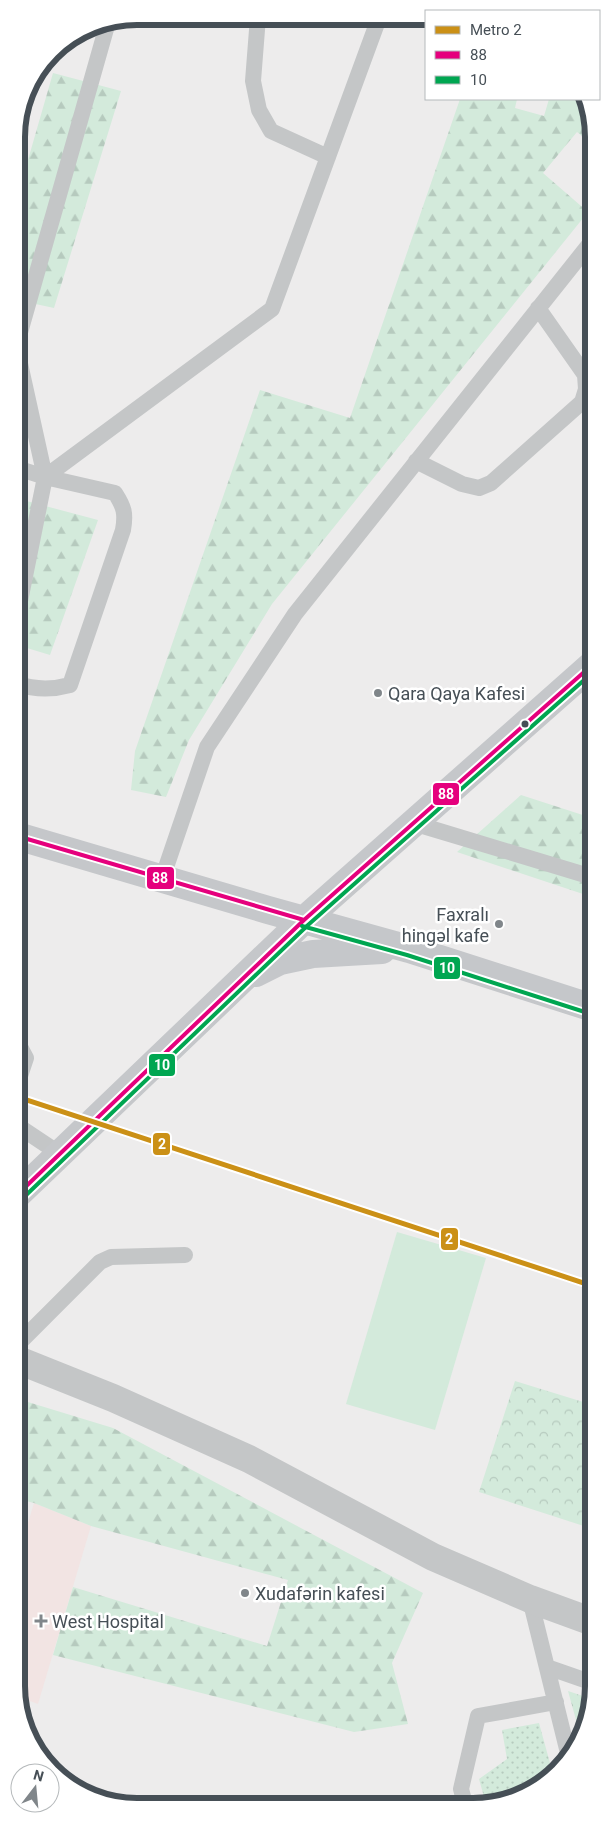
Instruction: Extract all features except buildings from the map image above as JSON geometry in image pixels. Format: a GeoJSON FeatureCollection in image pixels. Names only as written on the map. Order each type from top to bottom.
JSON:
{"type":"FeatureCollection","features":[{"type":"Feature","properties":{"kind":"street"},"geometry":{"type":"LineString","coordinates":[[25,1186],[304,920],[413,823],[585,678]]}},
{"type":"Feature","properties":{"kind":"street"},"geometry":{"type":"LineString","coordinates":[[25,838],[409,949],[585,1005]]}},
{"type":"Feature","properties":{"kind":"street"},"geometry":{"type":"LineString","coordinates":[[241,980],[280,962],[314,954],[354,950],[409,949]]}},
{"type":"Feature","properties":{"kind":"street"},"geometry":{"type":"LineString","coordinates":[[25,1363],[113,1398],[249,1459],[433,1557],[530,1600],[585,1619]]}},
{"type":"Feature","properties":{"kind":"lane"},"geometry":{"type":"LineString","coordinates":[[257,25],[253,81],[259,110],[272,131],[328,157]]}},
{"type":"Feature","properties":{"kind":"lane"},"geometry":{"type":"LineString","coordinates":[[45,477],[272,309],[376,25]]}},
{"type":"Feature","properties":{"kind":"lane"},"geometry":{"type":"LineString","coordinates":[[25,315],[106,30]]}},
{"type":"Feature","properties":{"kind":"lane"},"geometry":{"type":"LineString","coordinates":[[162,879],[207,747],[295,614],[585,250]]}},
{"type":"Feature","properties":{"kind":"lane"},"geometry":{"type":"LineString","coordinates":[[538,308],[585,375]]}},
{"type":"Feature","properties":{"kind":"lane"},"geometry":{"type":"LineString","coordinates":[[25,386],[45,477],[25,576]]}},
{"type":"Feature","properties":{"kind":"lane"},"geometry":{"type":"LineString","coordinates":[[416,461],[462,484],[479,488],[491,483],[582,402],[585,392]]}},
{"type":"Feature","properties":{"kind":"lane"},"geometry":{"type":"LineString","coordinates":[[25,471],[115,493],[126,515],[123,530],[70,685],[52,690],[25,687]]}},
{"type":"Feature","properties":{"kind":"lane"},"geometry":{"type":"LineString","coordinates":[[413,823],[585,875]]}},
{"type":"Feature","properties":{"kind":"lane"},"geometry":{"type":"LineString","coordinates":[[25,1131],[60,1154]]}},
{"type":"Feature","properties":{"kind":"lane"},"geometry":{"type":"LineString","coordinates":[[25,1337],[100,1262],[111,1257],[186,1255]]}},
{"type":"Feature","properties":{"kind":"lane"},"geometry":{"type":"LineString","coordinates":[[530,1600],[567,1747]]}},
{"type":"Feature","properties":{"kind":"lane"},"geometry":{"type":"LineString","coordinates":[[547,1666],[585,1680]]}},
{"type":"Feature","properties":{"kind":"lane"},"geometry":{"type":"LineString","coordinates":[[463,1798],[461,1789],[478,1716],[556,1702]]}},
{"type":"Feature","properties":{"kind":"shaded area","name":"West Hospital"},"geometry":{"type":"Polygon","coordinates":[[[34,1503],[91,1526],[38,1704],[26,1700],[25,1693],[25,1533],[34,1503]]]}},
{"type":"Feature","properties":{"kind":"green space"},"geometry":{"type":"Polygon","coordinates":[[[53,73],[121,91],[54,308],[25,302],[25,170],[53,73]]]}},
{"type":"Feature","properties":{"kind":"green space"},"geometry":{"type":"Polygon","coordinates":[[[460,100],[517,100],[515,108],[544,116],[549,100],[579,100],[583,115],[585,138],[577,132],[543,173],[585,209],[585,216],[272,604],[189,740],[166,797],[131,790],[135,751],[260,390],[350,418],[460,100]]]}},
{"type":"Feature","properties":{"kind":"green space"},"geometry":{"type":"Polygon","coordinates":[[[25,501],[98,520],[50,655],[25,647],[25,501]]]}},
{"type":"Feature","properties":{"kind":"green space"},"geometry":{"type":"Polygon","coordinates":[[[521,795],[585,816],[585,895],[457,852],[521,795]]]}},
{"type":"Feature","properties":{"kind":"green space"},"geometry":{"type":"Polygon","coordinates":[[[397,1232],[486,1258],[435,1430],[346,1404],[397,1232]]]}},
{"type":"Feature","properties":{"kind":"green space"},"geometry":{"type":"Polygon","coordinates":[[[515,1381],[585,1403],[585,1526],[479,1492],[515,1381]]]}},
{"type":"Feature","properties":{"kind":"green space"},"geometry":{"type":"Polygon","coordinates":[[[25,1401],[113,1428],[423,1593],[392,1663],[408,1724],[354,1732],[53,1655],[73,1587],[267,1646],[288,1580],[91,1526],[25,1501],[25,1401]]]}},
{"type":"Feature","properties":{"kind":"green space"},"geometry":{"type":"Polygon","coordinates":[[[568,1691],[585,1697],[577,1725],[568,1691]]]}},
{"type":"Feature","properties":{"kind":"green space"},"geometry":{"type":"Polygon","coordinates":[[[539,1723],[551,1766],[529,1783],[509,1792],[484,1797],[479,1779],[507,1759],[502,1730],[539,1723]]]}},
{"type":"Feature","properties":{"kind":"metro line","name":"2"},"geometry":{"type":"LineString","coordinates":[[25,1099],[585,1283]]}},
{"type":"Feature","properties":{"kind":"transit line","name":"88"},"geometry":{"type":"LineString","coordinates":[[25,1187],[304,920],[585,671]]}},
{"type":"Feature","properties":{"kind":"transit line","name":"10"},"geometry":{"type":"LineString","coordinates":[[25,1196],[308,925],[585,679]]}},
{"type":"Feature","properties":{"kind":"transit line","name":"88"},"geometry":{"type":"LineString","coordinates":[[25,838],[304,920]]}},
{"type":"Feature","properties":{"kind":"transit line","name":"10"},"geometry":{"type":"LineString","coordinates":[[302,926],[407,955],[585,1012]]}},
{"type":"Feature","properties":{"kind":"place","name":"Qara Qaya Kafesi"},"geometry":{"type":"Point","coordinates":[378,693]}},
{"type":"Feature","properties":{"kind":"place","name":"Faxralı hingəl kafe"},"geometry":{"type":"Point","coordinates":[499,924]}},
{"type":"Feature","properties":{"kind":"place","name":"Xudafərin kafesi"},"geometry":{"type":"Point","coordinates":[245,1593]}},
{"type":"Feature","properties":{"kind":"place","name":"West Hospital"},"geometry":{"type":"Point","coordinates":[41,1621]}}]}
